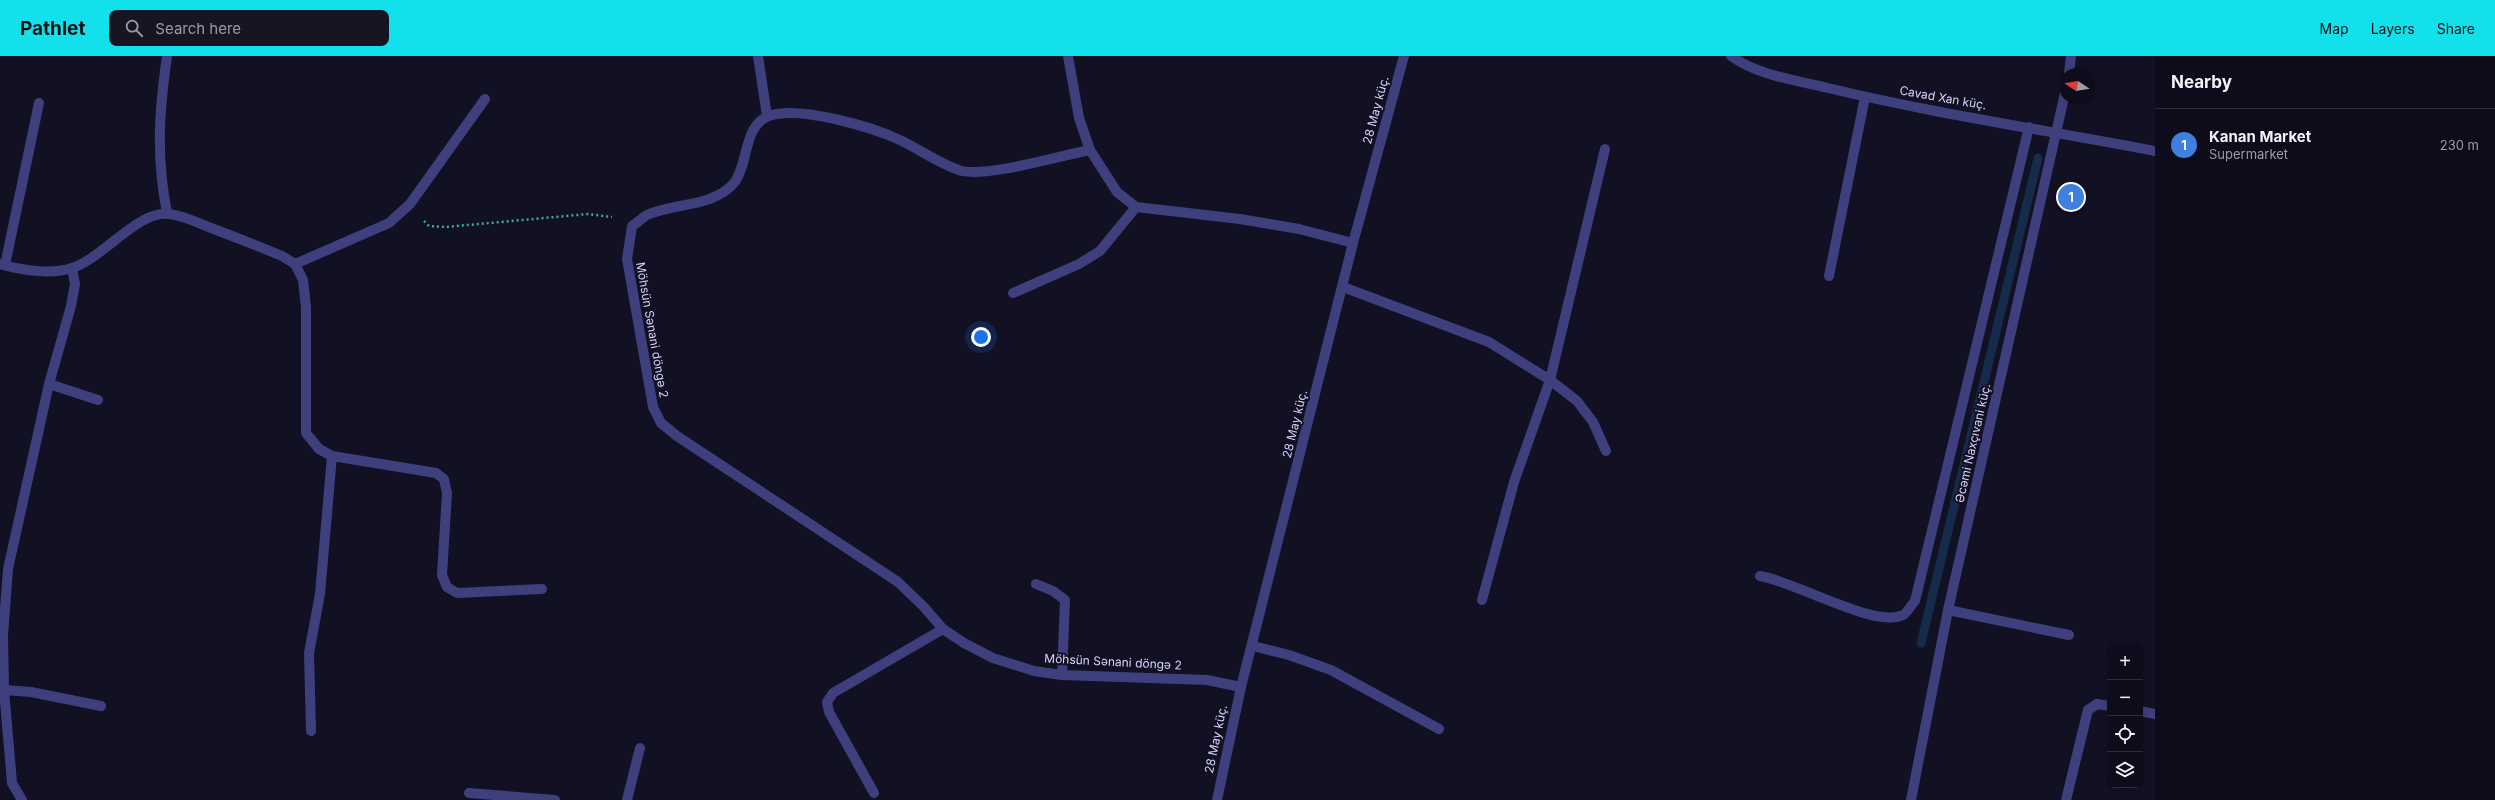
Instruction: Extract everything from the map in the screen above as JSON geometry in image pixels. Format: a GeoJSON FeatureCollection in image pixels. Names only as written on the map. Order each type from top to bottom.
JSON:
{"type":"FeatureCollection","features":[{"type":"Feature","properties":{"kind":"street"},"geometry":{"type":"LineString","coordinates":[[167,56],[158,126],[160,176],[167,213]]}},
{"type":"Feature","properties":{"kind":"street"},"geometry":{"type":"LineString","coordinates":[[758,56],[767,116]]}},
{"type":"Feature","properties":{"kind":"street"},"geometry":{"type":"LineString","coordinates":[[1068,56],[1079,118],[1090,150],[1117,192],[1136,207],[1240,219],[1299,229],[1353,243]]}},
{"type":"Feature","properties":{"kind":"street","name":"28 May küç."},"geometry":{"type":"LineString","coordinates":[[1216,800],[1241,687],[1253,646],[1353,243],[1404,56]]}},
{"type":"Feature","properties":{"kind":"street","name":"Cavad Xan küç."},"geometry":{"type":"LineString","coordinates":[[1731,56],[1742,64],[1768,74],[1865,97],[2155,151]]}},
{"type":"Feature","properties":{"kind":"street"},"geometry":{"type":"LineString","coordinates":[[2070,68],[2071,56]]}},
{"type":"Feature","properties":{"kind":"street"},"geometry":{"type":"LineString","coordinates":[[1829,276],[1865,97]]}},
{"type":"Feature","properties":{"kind":"street"},"geometry":{"type":"LineString","coordinates":[[295,264],[389,223],[410,204],[485,99]]}},
{"type":"Feature","properties":{"kind":"street"},"geometry":{"type":"LineString","coordinates":[[39,103],[2,264],[48,272],[72,268],[96,255],[132,227],[150,218],[167,213],[187,218],[274,253],[295,264],[303,280],[306,307],[306,433],[319,449],[332,456],[436,473],[444,479],[447,493],[442,575],[447,587],[457,593],[542,589]]}},
{"type":"Feature","properties":{"kind":"street","name":"Əcəmi Naxçıvani küç."},"geometry":{"type":"LineString","coordinates":[[1911,800],[1948,610],[2063,104]]}},
{"type":"Feature","properties":{"kind":"street"},"geometry":{"type":"LineString","coordinates":[[632,226],[647,215],[716,196],[733,184],[742,169],[750,136],[756,126],[767,116],[781,112],[802,113],[874,129],[962,171],[980,173],[1090,150]]}},
{"type":"Feature","properties":{"kind":"street"},"geometry":{"type":"LineString","coordinates":[[1760,576],[1785,581],[1873,616],[1890,618],[1904,615],[1915,601],[2029,127]]}},
{"type":"Feature","properties":{"kind":"street"},"geometry":{"type":"LineString","coordinates":[[1482,600],[1514,482],[1550,380],[1605,149]]}},
{"type":"Feature","properties":{"kind":"street"},"geometry":{"type":"LineString","coordinates":[[1013,293],[1079,264],[1100,251],[1136,207]]}},
{"type":"Feature","properties":{"kind":"street","name":"Möhsün Sənani döngə 2"},"geometry":{"type":"LineString","coordinates":[[632,226],[627,259],[653,407],[661,423],[677,436],[898,582],[924,607],[943,629],[993,658],[1034,671],[1062,675],[1206,680],[1241,687]]}},
{"type":"Feature","properties":{"kind":"street"},"geometry":{"type":"LineString","coordinates":[[22,800],[12,783],[4,690],[3,636],[8,569],[49,384],[71,306],[75,284],[72,268]]}},
{"type":"Feature","properties":{"kind":"street"},"geometry":{"type":"LineString","coordinates":[[1343,287],[1489,342],[1550,380],[1577,401],[1589,417],[1606,451]]}},
{"type":"Feature","properties":{"kind":"street"},"geometry":{"type":"LineString","coordinates":[[49,384],[98,400]]}},
{"type":"Feature","properties":{"kind":"street"},"geometry":{"type":"LineString","coordinates":[[311,731],[309,653],[320,594],[332,456]]}},
{"type":"Feature","properties":{"kind":"street"},"geometry":{"type":"LineString","coordinates":[[1036,584],[1053,591],[1065,600],[1062,675]]}},
{"type":"Feature","properties":{"kind":"street"},"geometry":{"type":"LineString","coordinates":[[1948,610],[2069,635]]}},
{"type":"Feature","properties":{"kind":"street"},"geometry":{"type":"LineString","coordinates":[[874,793],[828,712],[827,702],[833,693],[943,629]]}},
{"type":"Feature","properties":{"kind":"street"},"geometry":{"type":"LineString","coordinates":[[1253,646],[1289,655],[1331,670],[1440,729]]}},
{"type":"Feature","properties":{"kind":"street"},"geometry":{"type":"LineString","coordinates":[[4,690],[31,692],[101,706]]}},
{"type":"Feature","properties":{"kind":"street"},"geometry":{"type":"LineString","coordinates":[[2066,800],[2088,710],[2097,704],[2107,706]]}},
{"type":"Feature","properties":{"kind":"street"},"geometry":{"type":"LineString","coordinates":[[2143,712],[2155,714]]}},
{"type":"Feature","properties":{"kind":"street"},"geometry":{"type":"LineString","coordinates":[[627,800],[640,748]]}},
{"type":"Feature","properties":{"kind":"street"},"geometry":{"type":"LineString","coordinates":[[469,793],[555,800]]}},
{"type":"Feature","properties":{"kind":"path"},"geometry":{"type":"LineString","coordinates":[[410,204],[429,226],[446,227],[588,214],[609,216],[632,226]]}},
{"type":"Feature","properties":{"kind":"waterway"},"geometry":{"type":"LineString","coordinates":[[1921,643],[2038,158]]}},
{"type":"Feature","properties":{"kind":"place","name":"Kanan Market"},"geometry":{"type":"Point","coordinates":[2071,197]}}]}
